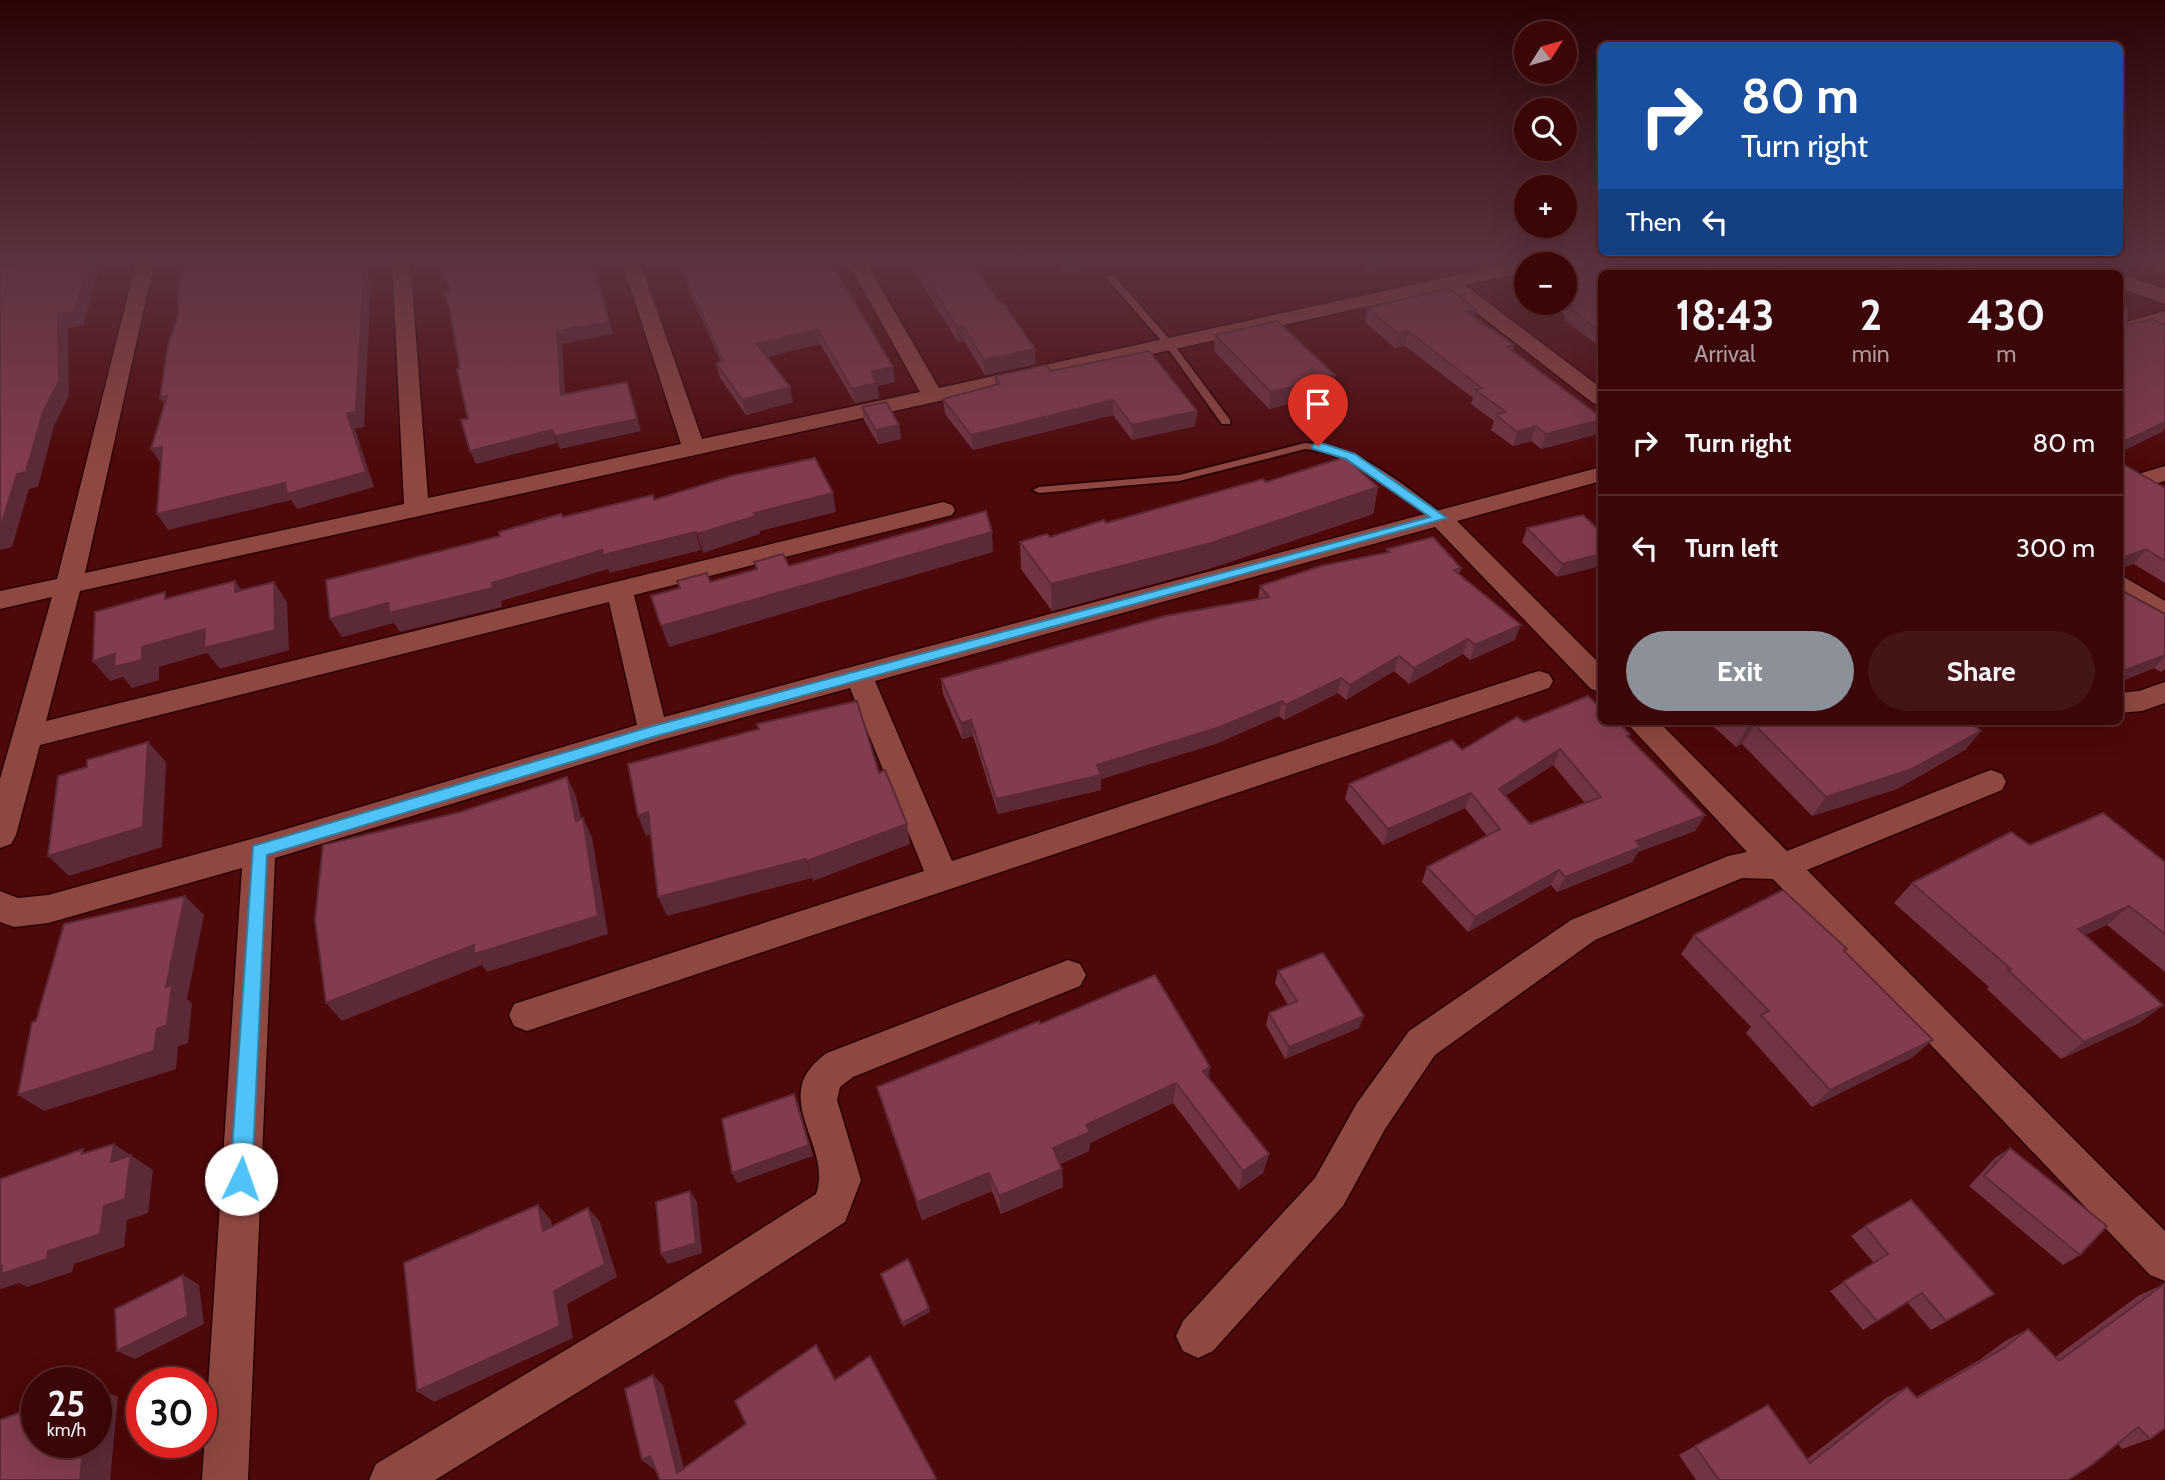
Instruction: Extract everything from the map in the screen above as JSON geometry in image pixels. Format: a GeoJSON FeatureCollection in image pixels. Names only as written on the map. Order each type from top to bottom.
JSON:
{"type":"FeatureCollection","features":[{"type":"Feature","properties":{"kind":"street"},"geometry":{"type":"LineString","coordinates":[[0,835],[69,584],[130,328]]}},
{"type":"Feature","properties":{"kind":"street"},"geometry":{"type":"LineString","coordinates":[[405,328],[416,508]]}},
{"type":"Feature","properties":{"kind":"street"},"geometry":{"type":"LineString","coordinates":[[653,328],[694,448]]}},
{"type":"Feature","properties":{"kind":"street"},"geometry":{"type":"LineString","coordinates":[[894,328],[933,396]]}},
{"type":"Feature","properties":{"kind":"street"},"geometry":{"type":"LineString","coordinates":[[0,600],[1242,328]]}},
{"type":"Feature","properties":{"kind":"street"},"geometry":{"type":"LineString","coordinates":[[1512,328],[1597,390]]}},
{"type":"Feature","properties":{"kind":"street"},"geometry":{"type":"LineString","coordinates":[[2123,467],[2154,477],[2165,493]]}},
{"type":"Feature","properties":{"kind":"street"},"geometry":{"type":"LineString","coordinates":[[5,913],[48,909],[259,850],[653,732],[1598,475]]}},
{"type":"Feature","properties":{"kind":"street"},"geometry":{"type":"LineString","coordinates":[[27,737],[943,510]]}},
{"type":"Feature","properties":{"kind":"street"},"geometry":{"type":"LineString","coordinates":[[1440,518],[1598,679]]}},
{"type":"Feature","properties":{"kind":"street"},"geometry":{"type":"LineString","coordinates":[[2123,586],[2165,613]]}},
{"type":"Feature","properties":{"kind":"street"},"geometry":{"type":"LineString","coordinates":[[619,590],[653,732]]}},
{"type":"Feature","properties":{"kind":"street"},"geometry":{"type":"LineString","coordinates":[[859,676],[943,878]]}},
{"type":"Feature","properties":{"kind":"street"},"geometry":{"type":"LineString","coordinates":[[527,1015],[1539,681]]}},
{"type":"Feature","properties":{"kind":"street"},"geometry":{"type":"LineString","coordinates":[[2123,703],[2142,701],[2165,692]]}},
{"type":"Feature","properties":{"kind":"street"},"geometry":{"type":"LineString","coordinates":[[1644,725],[2165,1260]]}},
{"type":"Feature","properties":{"kind":"street"},"geometry":{"type":"LineString","coordinates":[[1198,1336],[1329,1192],[1371,1116],[1422,1043],[1583,930],[1740,865],[1783,866],[1991,782]]}},
{"type":"Feature","properties":{"kind":"street"},"geometry":{"type":"LineString","coordinates":[[225,1480],[259,850]]}},
{"type":"Feature","properties":{"kind":"street"},"geometry":{"type":"LineString","coordinates":[[391,1480],[669,1312],[831,1208],[841,1180],[818,1100],[823,1077],[840,1065],[1068,975]]}},
{"type":"Feature","properties":{"kind":"lane"},"geometry":{"type":"LineString","coordinates":[[1155,328],[1226,422]]}},
{"type":"Feature","properties":{"kind":"lane"},"geometry":{"type":"LineString","coordinates":[[1039,491],[1179,478],[1305,446],[1318,446],[1351,457],[1440,518]]}},
{"type":"Feature","properties":{"kind":"building"},"geometry":{"type":"Polygon","coordinates":[[[0,328],[58,328],[59,381],[43,412],[26,472],[17,474],[0,529],[0,328]]]}},
{"type":"Feature","properties":{"kind":"building"},"geometry":{"type":"Polygon","coordinates":[[[174,328],[361,328],[356,412],[347,413],[366,472],[287,494],[285,483],[157,514],[162,447],[151,449],[167,396],[160,398],[168,345],[174,328]]]}},
{"type":"Feature","properties":{"kind":"building"},"geometry":{"type":"Polygon","coordinates":[[[453,328],[574,328],[557,331],[561,395],[627,382],[637,419],[555,436],[552,430],[470,451],[461,420],[468,419],[457,369],[460,368],[453,328]]]}},
{"type":"Feature","properties":{"kind":"building"},"geometry":{"type":"Polygon","coordinates":[[[708,328],[870,328],[893,367],[871,372],[877,383],[852,389],[818,330],[757,344],[790,387],[742,400],[716,363],[723,361],[708,328]]]}},
{"type":"Feature","properties":{"kind":"building"},"geometry":{"type":"Polygon","coordinates":[[[964,328],[1021,328],[1035,349],[984,360],[964,328]]]}},
{"type":"Feature","properties":{"kind":"building"},"geometry":{"type":"Polygon","coordinates":[[[1246,328],[1285,328],[1335,375],[1271,392],[1215,335],[1246,328]]]}},
{"type":"Feature","properties":{"kind":"building"},"geometry":{"type":"Polygon","coordinates":[[[1391,328],[1489,328],[1514,345],[1507,347],[1598,415],[1598,421],[1546,434],[1536,426],[1517,432],[1496,415],[1506,412],[1475,390],[1482,388],[1408,331],[1398,334],[1391,328]]]}},
{"type":"Feature","properties":{"kind":"building"},"geometry":{"type":"Polygon","coordinates":[[[2123,328],[2165,328],[2165,422],[2123,442],[2123,328]]]}},
{"type":"Feature","properties":{"kind":"building"},"geometry":{"type":"Polygon","coordinates":[[[1149,351],[1197,411],[1132,425],[1113,400],[971,435],[943,399],[999,384],[995,376],[1046,365],[1051,371],[1149,351]]]}},
{"type":"Feature","properties":{"kind":"building"},"geometry":{"type":"Polygon","coordinates":[[[886,402],[899,425],[876,430],[862,407],[886,402]]]}},
{"type":"Feature","properties":{"kind":"building"},"geometry":{"type":"Polygon","coordinates":[[[1345,457],[1378,487],[1211,543],[1051,584],[1020,542],[1047,534],[1050,537],[1104,520],[1106,523],[1263,479],[1266,482],[1345,457]]]}},
{"type":"Feature","properties":{"kind":"building"},"geometry":{"type":"Polygon","coordinates":[[[815,458],[833,493],[754,513],[756,516],[697,534],[696,532],[603,555],[602,550],[492,583],[493,588],[389,613],[388,603],[330,619],[326,580],[500,536],[499,532],[561,514],[563,517],[653,495],[654,500],[731,476],[815,458]]]}},
{"type":"Feature","properties":{"kind":"building"},"geometry":{"type":"Polygon","coordinates":[[[2123,464],[2165,488],[2165,561],[2146,549],[2123,558],[2123,464]]]}},
{"type":"Feature","properties":{"kind":"building"},"geometry":{"type":"Polygon","coordinates":[[[986,511],[992,532],[661,626],[651,596],[680,588],[677,581],[707,573],[710,582],[757,569],[754,562],[783,554],[789,566],[986,511]]]}},
{"type":"Feature","properties":{"kind":"building"},"geometry":{"type":"Polygon","coordinates":[[[1583,515],[1598,529],[1598,555],[1562,564],[1527,528],[1583,515]]]}},
{"type":"Feature","properties":{"kind":"building"},"geometry":{"type":"Polygon","coordinates":[[[1433,537],[1461,568],[1454,570],[1521,625],[1475,645],[1468,639],[1414,668],[1399,656],[1350,685],[1341,678],[1286,705],[1282,701],[1220,727],[1097,765],[1101,775],[996,799],[971,720],[961,723],[941,679],[1165,616],[1269,597],[1260,586],[1321,566],[1390,552],[1387,549],[1433,537]]]}},
{"type":"Feature","properties":{"kind":"building"},"geometry":{"type":"Polygon","coordinates":[[[235,581],[235,592],[274,582],[275,630],[204,648],[205,629],[142,647],[142,660],[114,667],[115,654],[93,661],[95,612],[165,592],[165,599],[235,581]]]}},
{"type":"Feature","properties":{"kind":"building"},"geometry":{"type":"Polygon","coordinates":[[[2123,591],[2165,614],[2165,655],[2123,671],[2123,591]]]}},
{"type":"Feature","properties":{"kind":"building"},"geometry":{"type":"Polygon","coordinates":[[[1588,696],[1598,705],[1598,725],[1620,725],[1630,734],[1627,736],[1705,815],[1636,841],[1641,847],[1565,877],[1559,870],[1475,917],[1427,867],[1500,829],[1471,793],[1388,829],[1349,784],[1452,740],[1462,750],[1517,717],[1524,722],[1588,696]],[[1560,749],[1499,789],[1530,824],[1601,797],[1560,749]]]}},
{"type":"Feature","properties":{"kind":"building"},"geometry":{"type":"Polygon","coordinates":[[[857,701],[879,773],[885,770],[907,824],[807,861],[806,859],[658,897],[648,812],[638,816],[628,764],[759,729],[757,724],[857,701]]]}},
{"type":"Feature","properties":{"kind":"building"},"geometry":{"type":"Polygon","coordinates":[[[1755,725],[1973,725],[1981,731],[1912,769],[1826,797],[1755,725]]]}},
{"type":"Feature","properties":{"kind":"building"},"geometry":{"type":"Polygon","coordinates":[[[148,742],[143,827],[48,856],[58,776],[87,767],[87,760],[148,742]]]}},
{"type":"Feature","properties":{"kind":"building"},"geometry":{"type":"Polygon","coordinates":[[[567,777],[576,821],[583,818],[598,916],[474,954],[474,945],[326,1003],[315,920],[323,845],[460,812],[567,777]]]}},
{"type":"Feature","properties":{"kind":"building"},"geometry":{"type":"Polygon","coordinates":[[[2103,813],[2165,862],[2165,934],[2129,906],[2078,929],[2163,1005],[2084,1042],[2008,970],[2011,969],[1912,883],[2011,832],[2030,845],[2103,813]]]}},
{"type":"Feature","properties":{"kind":"building"},"geometry":{"type":"Polygon","coordinates":[[[1783,890],[1847,949],[1844,951],[1933,1040],[1830,1090],[1761,1015],[1769,1011],[1694,935],[1783,890]]]}},
{"type":"Feature","properties":{"kind":"building"},"geometry":{"type":"Polygon","coordinates":[[[185,896],[166,987],[172,985],[167,1025],[157,1029],[154,1051],[18,1095],[32,1022],[36,1021],[64,924],[185,896]]]}},
{"type":"Feature","properties":{"kind":"building"},"geometry":{"type":"Polygon","coordinates":[[[1323,953],[1364,1016],[1289,1047],[1269,1013],[1297,1001],[1278,971],[1323,953]]]}},
{"type":"Feature","properties":{"kind":"building"},"geometry":{"type":"Polygon","coordinates":[[[1155,975],[1210,1067],[1203,1071],[1269,1154],[1243,1171],[1176,1083],[1086,1125],[1090,1132],[1053,1148],[1062,1169],[999,1196],[989,1173],[917,1202],[877,1087],[1039,1021],[1040,1024],[1155,975]]]}},
{"type":"Feature","properties":{"kind":"building"},"geometry":{"type":"Polygon","coordinates":[[[794,1094],[809,1145],[732,1173],[722,1119],[794,1094]]]}},
{"type":"Feature","properties":{"kind":"building"},"geometry":{"type":"Polygon","coordinates":[[[114,1144],[111,1162],[131,1155],[125,1199],[104,1206],[100,1234],[48,1251],[47,1259],[1,1274],[0,1179],[83,1149],[82,1154],[114,1144]]]}},
{"type":"Feature","properties":{"kind":"building"},"geometry":{"type":"Polygon","coordinates":[[[2010,1148],[2107,1226],[2080,1255],[1984,1176],[2010,1148]]]}},
{"type":"Feature","properties":{"kind":"building"},"geometry":{"type":"Polygon","coordinates":[[[690,1191],[696,1243],[661,1254],[656,1202],[690,1191]]]}},
{"type":"Feature","properties":{"kind":"building"},"geometry":{"type":"Polygon","coordinates":[[[1911,1200],[1994,1294],[1946,1321],[1922,1293],[1877,1321],[1843,1282],[1888,1254],[1865,1226],[1911,1200]]]}},
{"type":"Feature","properties":{"kind":"building"},"geometry":{"type":"Polygon","coordinates":[[[538,1205],[543,1231],[588,1208],[605,1264],[554,1291],[560,1326],[417,1391],[404,1263],[538,1205]]]}},
{"type":"Feature","properties":{"kind":"building"},"geometry":{"type":"Polygon","coordinates":[[[908,1259],[929,1308],[902,1323],[881,1274],[908,1259]]]}},
{"type":"Feature","properties":{"kind":"building"},"geometry":{"type":"Polygon","coordinates":[[[183,1275],[188,1316],[117,1351],[115,1309],[183,1275]]]}},
{"type":"Feature","properties":{"kind":"building"},"geometry":{"type":"Polygon","coordinates":[[[2164,1284],[2165,1428],[2150,1439],[2138,1427],[2093,1464],[2068,1480],[1719,1480],[1695,1446],[1768,1405],[1810,1463],[1907,1387],[1917,1398],[2004,1348],[2028,1329],[2059,1361],[2164,1284]]]}},
{"type":"Feature","properties":{"kind":"building"},"geometry":{"type":"Polygon","coordinates":[[[816,1345],[835,1380],[870,1356],[936,1478],[934,1480],[660,1480],[650,1456],[642,1460],[625,1389],[653,1375],[677,1473],[746,1424],[735,1401],[816,1345]]]}},
{"type":"Feature","properties":{"kind":"building"},"geometry":{"type":"Polygon","coordinates":[[[21,1412],[21,1458],[82,1458],[80,1480],[0,1480],[0,1420],[21,1412]]]}},
{"type":"Feature","properties":{"kind":"route"},"geometry":{"type":"LineString","coordinates":[[241,1179],[259,850],[653,732],[1440,518],[1351,457],[1318,446]]}}]}
